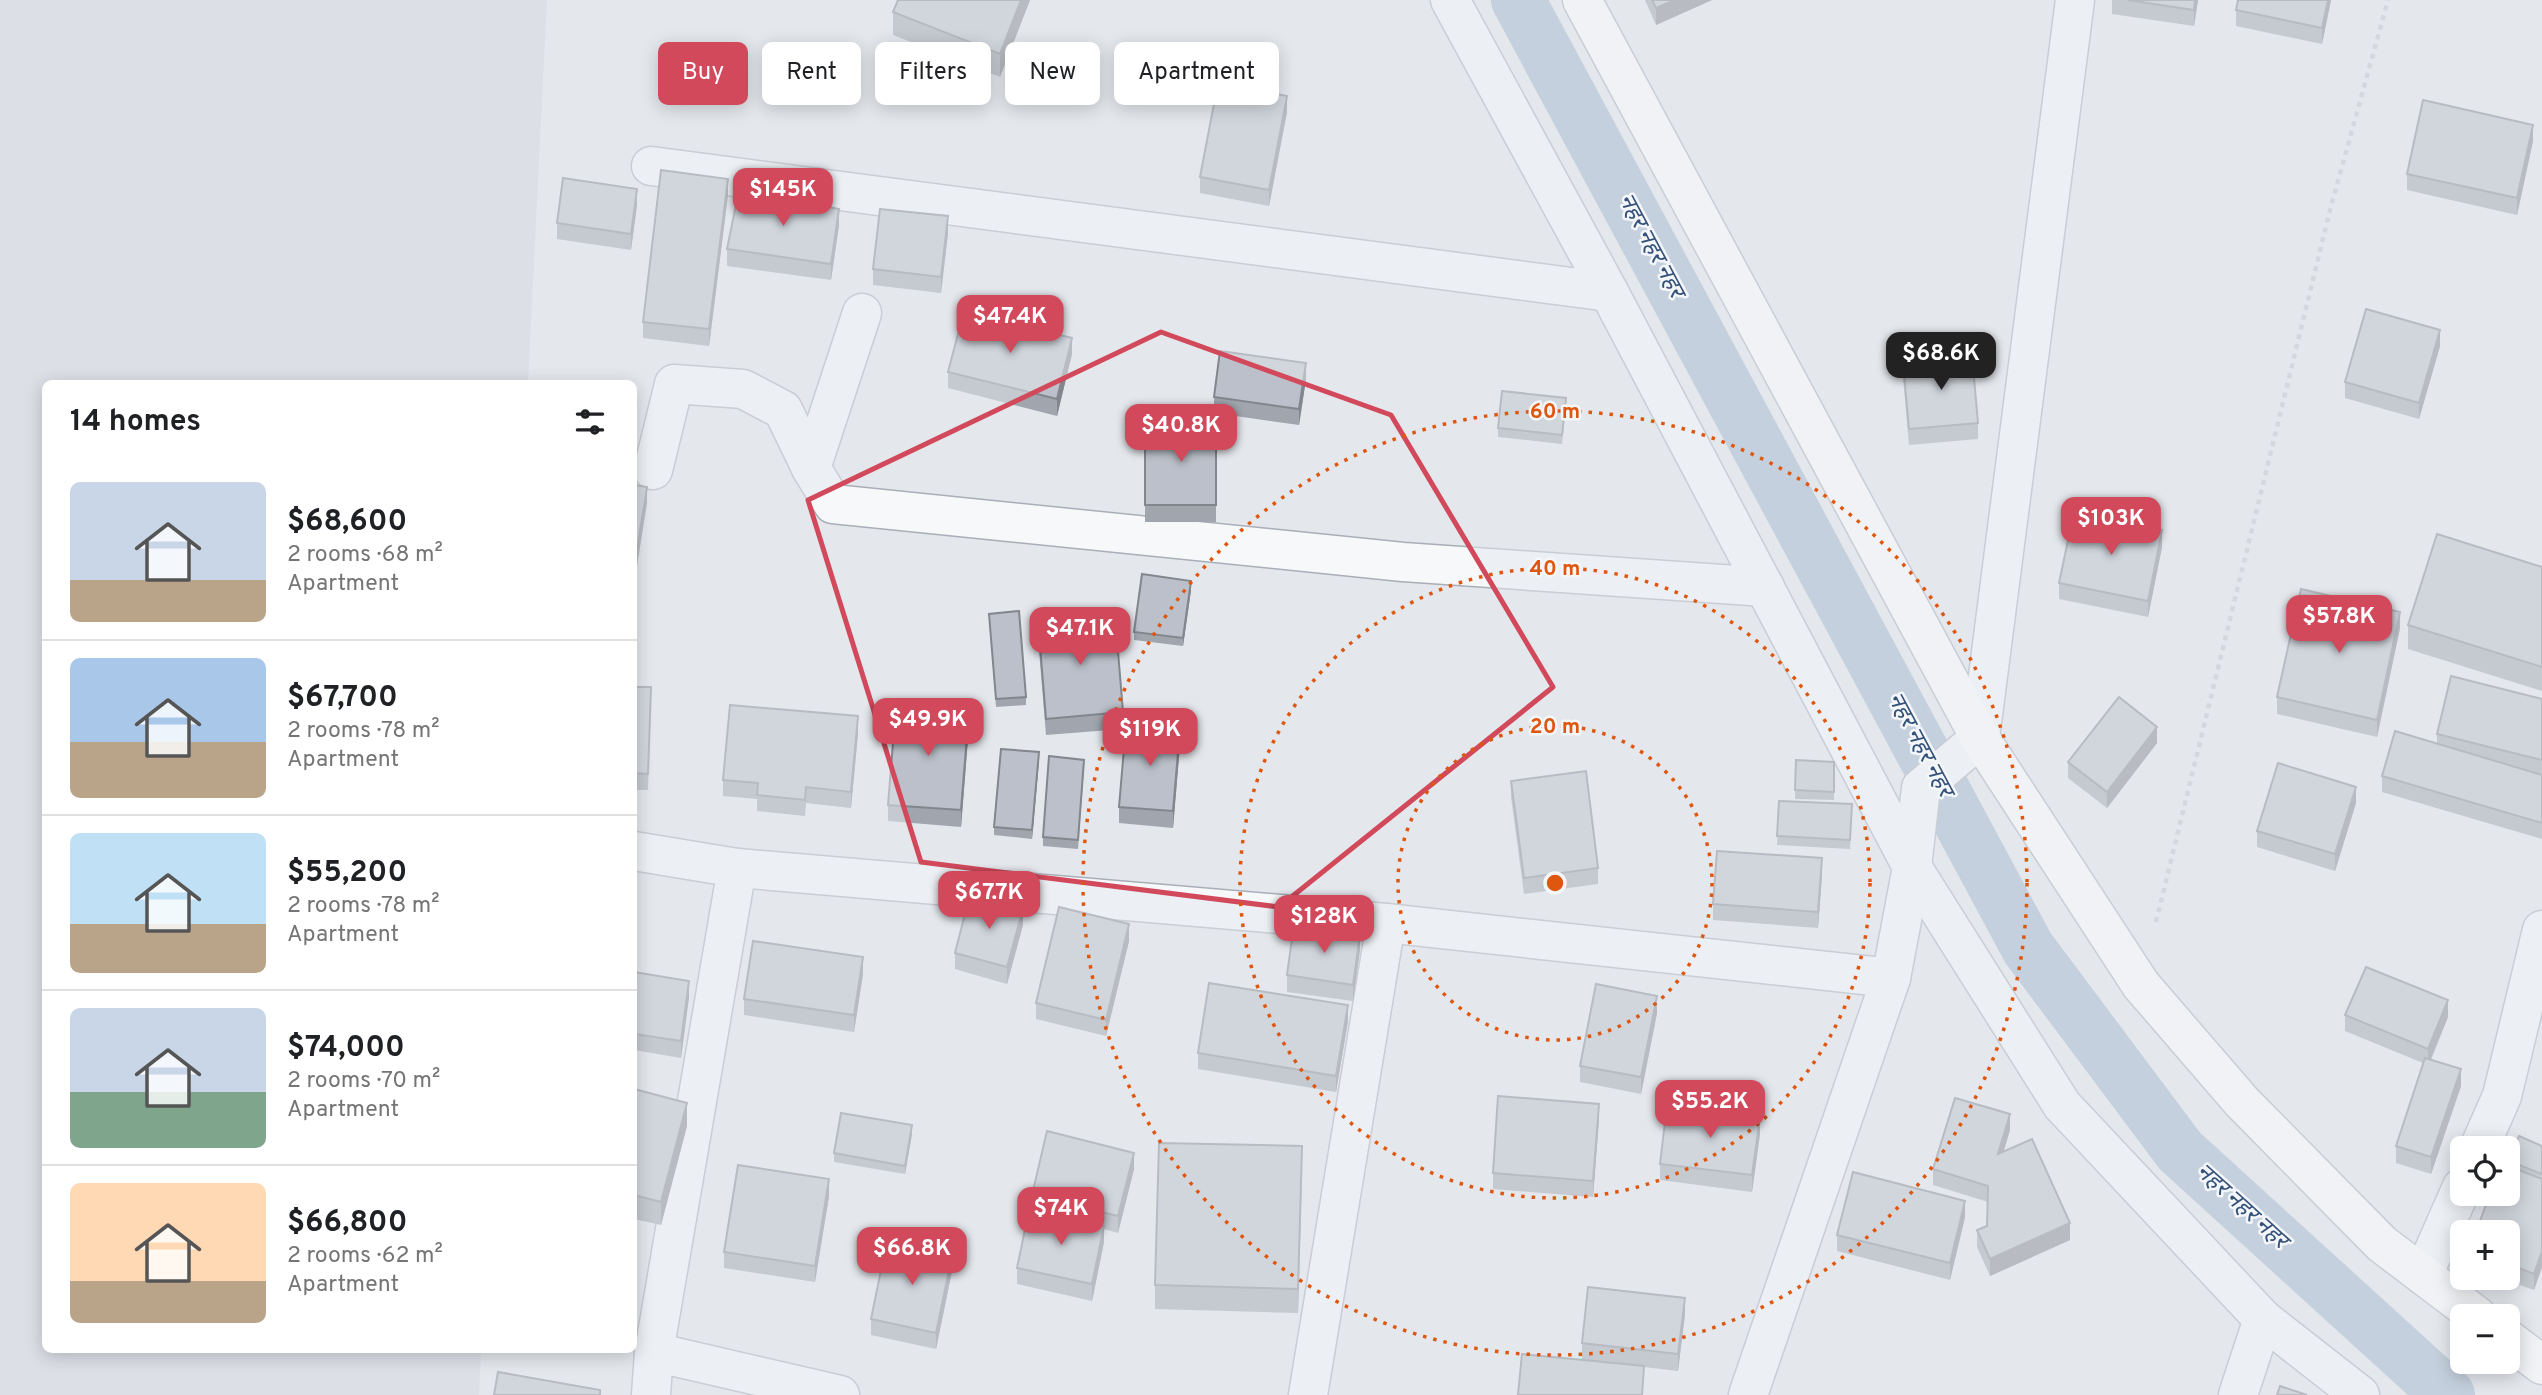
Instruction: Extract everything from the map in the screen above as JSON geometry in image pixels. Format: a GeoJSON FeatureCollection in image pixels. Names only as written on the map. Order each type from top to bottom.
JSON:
{"type":"FeatureCollection","features":[{"type":"Feature","properties":{"kind":"main road"},"geometry":{"type":"LineString","coordinates":[[1582,0],[1980,738],[2141,985],[2242,1102],[2382,1244],[2461,1304]]}},
{"type":"Feature","properties":{"kind":"main road"},"geometry":{"type":"LineString","coordinates":[[2520,1348],[2542,1365]]}},
{"type":"Feature","properties":{"kind":"street"},"geometry":{"type":"LineString","coordinates":[[1450,0],[1609,292],[1912,867],[2062,1105],[2263,1319],[2360,1395]]}},
{"type":"Feature","properties":{"kind":"street"},"geometry":{"type":"LineString","coordinates":[[1748,1395],[1891,978],[1912,867],[1921,788],[1980,738],[2075,0]]}},
{"type":"Feature","properties":{"kind":"street"},"geometry":{"type":"LineString","coordinates":[[651,166],[1609,292]]}},
{"type":"Feature","properties":{"kind":"street"},"geometry":{"type":"LineString","coordinates":[[811,468],[862,313]]}},
{"type":"Feature","properties":{"kind":"street"},"geometry":{"type":"LineString","coordinates":[[653,471],[674,384],[743,389],[783,410],[811,468],[833,504],[1403,562],[1765,587]]}},
{"type":"Feature","properties":{"kind":"street"},"geometry":{"type":"LineString","coordinates":[[637,851],[737,868],[1386,923],[1891,978]]}},
{"type":"Feature","properties":{"kind":"street"},"geometry":{"type":"LineString","coordinates":[[650,1395],[654,1352],[737,868]]}},
{"type":"Feature","properties":{"kind":"street"},"geometry":{"type":"LineString","coordinates":[[1308,1395],[1386,923]]}},
{"type":"Feature","properties":{"kind":"street"},"geometry":{"type":"LineString","coordinates":[[2484,1136],[2502,1096],[2542,930]]}},
{"type":"Feature","properties":{"kind":"street"},"geometry":{"type":"LineString","coordinates":[[2423,1275],[2453,1206]]}},
{"type":"Feature","properties":{"kind":"street"},"geometry":{"type":"LineString","coordinates":[[2238,1395],[2263,1319]]}},
{"type":"Feature","properties":{"kind":"street"},"geometry":{"type":"LineString","coordinates":[[654,1352],[840,1395]]}},
{"type":"Feature","properties":{"kind":"path"},"geometry":{"type":"LineString","coordinates":[[2141,985],[2330,210],[2388,0]]}},
{"type":"Feature","properties":{"kind":"highlighted area"},"geometry":{"type":"Polygon","coordinates":[[[1161,332],[1391,415],[1553,687],[1279,907],[921,862],[808,500],[1161,332]]]}},
{"type":"Feature","properties":{"kind":"shaded area"},"geometry":{"type":"Polygon","coordinates":[[[0,0],[547,0],[528,380],[42,380],[42,1353],[481,1353],[479,1395],[0,1395],[0,0]]]}},
{"type":"Feature","properties":{"kind":"building"},"geometry":{"type":"Polygon","coordinates":[[[898,0],[1021,0],[1000,54],[991,50],[991,42],[969,42],[893,12],[898,0]]]}},
{"type":"Feature","properties":{"kind":"building"},"geometry":{"type":"Polygon","coordinates":[[[1652,0],[1675,0],[1656,8],[1652,0]]]}},
{"type":"Feature","properties":{"kind":"building"},"geometry":{"type":"Polygon","coordinates":[[[2128,0],[2195,0],[2194,10],[2128,0]]]}},
{"type":"Feature","properties":{"kind":"building"},"geometry":{"type":"Polygon","coordinates":[[[2238,0],[2328,0],[2322,28],[2236,10],[2238,0]]]}},
{"type":"Feature","properties":{"kind":"building"},"geometry":{"type":"Polygon","coordinates":[[[1279,94],[1287,96],[1269,190],[1200,177],[1214,105],[1279,105],[1279,94]]]}},
{"type":"Feature","properties":{"kind":"building"},"geometry":{"type":"Polygon","coordinates":[[[2423,100],[2533,125],[2517,198],[2407,174],[2423,100]]]}},
{"type":"Feature","properties":{"kind":"building"},"geometry":{"type":"Polygon","coordinates":[[[661,170],[728,179],[709,329],[643,322],[661,170]]]}},
{"type":"Feature","properties":{"kind":"building"},"geometry":{"type":"Polygon","coordinates":[[[563,178],[637,189],[631,234],[557,223],[563,178]]]}},
{"type":"Feature","properties":{"kind":"building"},"geometry":{"type":"Polygon","coordinates":[[[739,190],[839,209],[831,264],[727,249],[739,190]]]}},
{"type":"Feature","properties":{"kind":"building"},"geometry":{"type":"Polygon","coordinates":[[[880,209],[948,216],[941,277],[873,269],[880,209]]]}},
{"type":"Feature","properties":{"kind":"building"},"geometry":{"type":"Polygon","coordinates":[[[2366,309],[2440,330],[2419,403],[2345,382],[2366,309]]]}},
{"type":"Feature","properties":{"kind":"building"},"geometry":{"type":"Polygon","coordinates":[[[964,311],[1072,338],[1057,399],[948,372],[964,311]]]}},
{"type":"Feature","properties":{"kind":"building"},"geometry":{"type":"Polygon","coordinates":[[[1220,351],[1306,363],[1299,409],[1214,397],[1220,351]]]}},
{"type":"Feature","properties":{"kind":"building"},"geometry":{"type":"Polygon","coordinates":[[[1972,355],[1978,423],[1909,429],[1903,362],[1972,355]]]}},
{"type":"Feature","properties":{"kind":"building"},"geometry":{"type":"Polygon","coordinates":[[[1502,391],[1566,398],[1562,435],[1498,428],[1502,391]]]}},
{"type":"Feature","properties":{"kind":"building"},"geometry":{"type":"Polygon","coordinates":[[[1145,424],[1216,424],[1216,505],[1145,505],[1145,424]]]}},
{"type":"Feature","properties":{"kind":"building"},"geometry":{"type":"Polygon","coordinates":[[[637,485],[647,487],[637,550],[637,485]]]}},
{"type":"Feature","properties":{"kind":"building"},"geometry":{"type":"Polygon","coordinates":[[[2074,512],[2162,530],[2148,601],[2059,583],[2074,512]]]}},
{"type":"Feature","properties":{"kind":"building"},"geometry":{"type":"Polygon","coordinates":[[[2437,534],[2542,567],[2542,667],[2408,625],[2437,534]]]}},
{"type":"Feature","properties":{"kind":"building"},"geometry":{"type":"Polygon","coordinates":[[[1142,574],[1191,581],[1183,638],[1134,632],[1142,574]]]}},
{"type":"Feature","properties":{"kind":"building"},"geometry":{"type":"Polygon","coordinates":[[[2301,589],[2400,612],[2377,720],[2277,697],[2301,589]]]}},
{"type":"Feature","properties":{"kind":"building"},"geometry":{"type":"Polygon","coordinates":[[[1019,611],[1026,697],[996,699],[989,614],[1019,611]]]}},
{"type":"Feature","properties":{"kind":"building"},"geometry":{"type":"Polygon","coordinates":[[[1115,615],[1123,712],[1046,719],[1038,621],[1115,615]]]}},
{"type":"Feature","properties":{"kind":"building"},"geometry":{"type":"Polygon","coordinates":[[[2451,676],[2542,699],[2542,760],[2437,734],[2451,676]]]}},
{"type":"Feature","properties":{"kind":"building"},"geometry":{"type":"Polygon","coordinates":[[[637,687],[651,687],[648,774],[637,773],[637,687]]]}},
{"type":"Feature","properties":{"kind":"building"},"geometry":{"type":"Polygon","coordinates":[[[2119,697],[2157,727],[2107,792],[2068,762],[2119,697]]]}},
{"type":"Feature","properties":{"kind":"building"},"geometry":{"type":"Polygon","coordinates":[[[730,705],[858,716],[851,792],[806,787],[805,800],[757,795],[758,783],[723,780],[730,705]]]}},
{"type":"Feature","properties":{"kind":"building"},"geometry":{"type":"Polygon","coordinates":[[[896,705],[969,710],[961,810],[888,805],[896,705]]]}},
{"type":"Feature","properties":{"kind":"building"},"geometry":{"type":"Polygon","coordinates":[[[1126,725],[1180,729],[1173,811],[1119,807],[1126,725]]]}},
{"type":"Feature","properties":{"kind":"building"},"geometry":{"type":"Polygon","coordinates":[[[2395,731],[2542,775],[2542,823],[2382,776],[2395,731]]]}},
{"type":"Feature","properties":{"kind":"building"},"geometry":{"type":"Polygon","coordinates":[[[1001,749],[1039,752],[1032,830],[994,827],[1001,749]]]}},
{"type":"Feature","properties":{"kind":"building"},"geometry":{"type":"Polygon","coordinates":[[[1049,756],[1084,760],[1078,840],[1043,837],[1049,756]]]}},
{"type":"Feature","properties":{"kind":"building"},"geometry":{"type":"Polygon","coordinates":[[[1796,760],[1834,762],[1834,792],[1795,790],[1796,760]]]}},
{"type":"Feature","properties":{"kind":"building"},"geometry":{"type":"Polygon","coordinates":[[[2278,763],[2356,787],[2335,854],[2257,831],[2278,763]]]}},
{"type":"Feature","properties":{"kind":"building"},"geometry":{"type":"Polygon","coordinates":[[[1586,771],[1598,868],[1524,878],[1511,781],[1586,771]]]}},
{"type":"Feature","properties":{"kind":"building"},"geometry":{"type":"Polygon","coordinates":[[[1779,801],[1852,804],[1850,840],[1777,836],[1779,801]]]}},
{"type":"Feature","properties":{"kind":"building"},"geometry":{"type":"Polygon","coordinates":[[[1717,851],[1822,858],[1818,912],[1713,904],[1717,851]]]}},
{"type":"Feature","properties":{"kind":"building"},"geometry":{"type":"Polygon","coordinates":[[[970,894],[1023,909],[1007,967],[955,953],[970,894]]]}},
{"type":"Feature","properties":{"kind":"building"},"geometry":{"type":"Polygon","coordinates":[[[1059,907],[1129,924],[1106,1020],[1036,1003],[1059,907]]]}},
{"type":"Feature","properties":{"kind":"building"},"geometry":{"type":"Polygon","coordinates":[[[1294,924],[1360,934],[1353,985],[1287,975],[1294,924]]]}},
{"type":"Feature","properties":{"kind":"building"},"geometry":{"type":"Polygon","coordinates":[[[753,941],[863,957],[854,1015],[744,999],[753,941]]]}},
{"type":"Feature","properties":{"kind":"building"},"geometry":{"type":"Polygon","coordinates":[[[2366,967],[2448,1000],[2428,1049],[2345,1015],[2366,967]]]}},
{"type":"Feature","properties":{"kind":"building"},"geometry":{"type":"Polygon","coordinates":[[[637,972],[689,981],[681,1041],[637,1034],[637,972]]]}},
{"type":"Feature","properties":{"kind":"building"},"geometry":{"type":"Polygon","coordinates":[[[1209,983],[1348,1005],[1336,1076],[1198,1053],[1209,983]]]}},
{"type":"Feature","properties":{"kind":"building"},"geometry":{"type":"Polygon","coordinates":[[[1596,984],[1657,996],[1641,1077],[1580,1066],[1596,984]]]}},
{"type":"Feature","properties":{"kind":"building"},"geometry":{"type":"Polygon","coordinates":[[[2425,1058],[2461,1069],[2431,1157],[2396,1146],[2425,1058]]]}},
{"type":"Feature","properties":{"kind":"building"},"geometry":{"type":"Polygon","coordinates":[[[637,1090],[687,1103],[661,1202],[637,1196],[637,1090]]]}},
{"type":"Feature","properties":{"kind":"building"},"geometry":{"type":"Polygon","coordinates":[[[1498,1096],[1599,1104],[1593,1181],[1493,1173],[1498,1096]]]}},
{"type":"Feature","properties":{"kind":"building"},"geometry":{"type":"Polygon","coordinates":[[[1955,1098],[2010,1114],[1998,1154],[2032,1139],[2070,1223],[1990,1259],[1977,1230],[1987,1226],[1988,1186],[1933,1169],[1955,1098]]]}},
{"type":"Feature","properties":{"kind":"building"},"geometry":{"type":"Polygon","coordinates":[[[1667,1105],[1760,1117],[1752,1175],[1660,1164],[1667,1105]]]}},
{"type":"Feature","properties":{"kind":"building"},"geometry":{"type":"Polygon","coordinates":[[[841,1113],[912,1125],[905,1166],[834,1153],[841,1113]]]}},
{"type":"Feature","properties":{"kind":"building"},"geometry":{"type":"Polygon","coordinates":[[[1047,1131],[1134,1153],[1118,1216],[1032,1195],[1047,1131]]]}},
{"type":"Feature","properties":{"kind":"building"},"geometry":{"type":"Polygon","coordinates":[[[2520,1136],[2542,1146],[2542,1174],[2520,1165],[2520,1136]]]}},
{"type":"Feature","properties":{"kind":"building"},"geometry":{"type":"Polygon","coordinates":[[[1159,1143],[1302,1146],[1298,1289],[1155,1285],[1159,1143]]]}},
{"type":"Feature","properties":{"kind":"building"},"geometry":{"type":"Polygon","coordinates":[[[738,1165],[829,1179],[815,1266],[724,1252],[738,1165]]]}},
{"type":"Feature","properties":{"kind":"building"},"geometry":{"type":"Polygon","coordinates":[[[2520,1171],[2542,1179],[2542,1251],[2534,1274],[2520,1269],[2520,1220],[2480,1220],[2486,1206],[2520,1206],[2520,1171]]]}},
{"type":"Feature","properties":{"kind":"building"},"geometry":{"type":"Polygon","coordinates":[[[1853,1172],[1965,1201],[1950,1263],[1837,1235],[1853,1172]]]}},
{"type":"Feature","properties":{"kind":"building"},"geometry":{"type":"Polygon","coordinates":[[[1029,1210],[1104,1226],[1092,1284],[1017,1268],[1029,1210]]]}},
{"type":"Feature","properties":{"kind":"building"},"geometry":{"type":"Polygon","coordinates":[[[887,1241],[952,1255],[936,1333],[871,1319],[887,1241]]]}},
{"type":"Feature","properties":{"kind":"building"},"geometry":{"type":"Polygon","coordinates":[[[1588,1287],[1685,1298],[1678,1354],[1582,1343],[1588,1287]]]}},
{"type":"Feature","properties":{"kind":"building"},"geometry":{"type":"Polygon","coordinates":[[[1522,1354],[1644,1366],[1642,1395],[1518,1395],[1522,1354]]]}},
{"type":"Feature","properties":{"kind":"building"},"geometry":{"type":"Polygon","coordinates":[[[498,1372],[600,1390],[600,1395],[494,1395],[498,1372]]]}},
{"type":"Feature","properties":{"kind":"building"},"geometry":{"type":"Polygon","coordinates":[[[2280,1386],[2307,1395],[2277,1395],[2280,1386]]]}},
{"type":"Feature","properties":{"kind":"waterway","name":"नहर नहर नहर"},"geometry":{"type":"LineString","coordinates":[[1518,0],[2028,948],[2180,1151],[2448,1395]]}}]}
